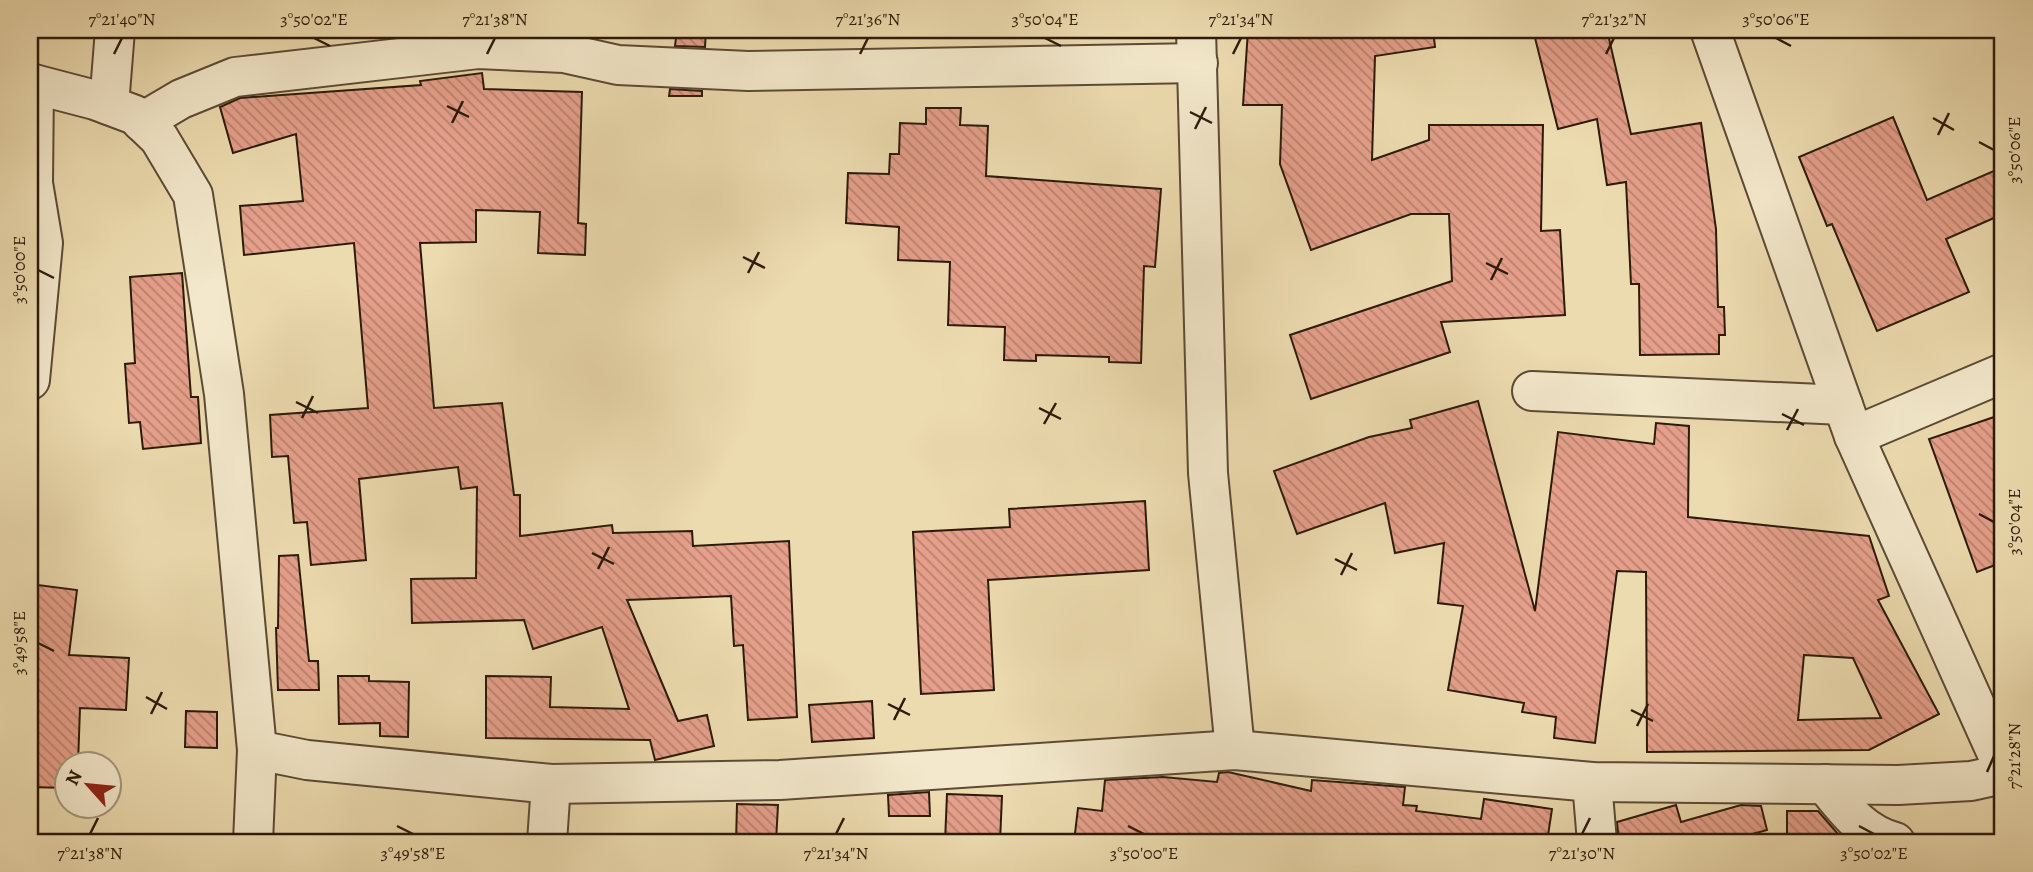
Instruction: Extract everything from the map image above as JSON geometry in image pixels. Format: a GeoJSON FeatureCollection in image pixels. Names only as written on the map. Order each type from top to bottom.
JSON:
{"type":"FeatureCollection","features":[{"type":"Feature","properties":{"kind":"street"},"geometry":{"type":"LineString","coordinates":[[115,30],[125,114]]}},
{"type":"Feature","properties":{"kind":"street"},"geometry":{"type":"LineString","coordinates":[[1710,30],[1849,421],[2003,767]]}},
{"type":"Feature","properties":{"kind":"street"},"geometry":{"type":"LineString","coordinates":[[125,114],[181,99],[235,77],[567,41],[618,65],[748,71],[1197,46],[1208,473],[1235,750]]}},
{"type":"Feature","properties":{"kind":"street"},"geometry":{"type":"LineString","coordinates":[[30,380],[43,243],[33,183],[32,83],[125,114],[159,138],[193,195],[225,394],[257,750],[253,842]]}},
{"type":"Feature","properties":{"kind":"street"},"geometry":{"type":"LineString","coordinates":[[1532,391],[1849,421],[2003,373]]}},
{"type":"Feature","properties":{"kind":"street"},"geometry":{"type":"LineString","coordinates":[[257,750],[307,760],[551,784],[780,780],[1235,750],[1592,782],[1825,784],[1972,781],[2003,774]]}},
{"type":"Feature","properties":{"kind":"street"},"geometry":{"type":"LineString","coordinates":[[1592,782],[1597,842]]}},
{"type":"Feature","properties":{"kind":"street"},"geometry":{"type":"LineString","coordinates":[[547,842],[551,784]]}},
{"type":"Feature","properties":{"kind":"street"},"geometry":{"type":"LineString","coordinates":[[1825,784],[1858,824],[1876,837],[1895,842]]}},
{"type":"Feature","properties":{"kind":"building"},"geometry":{"type":"Polygon","coordinates":[[[677,30],[706,30],[705,47],[675,46],[677,30]]]}},
{"type":"Feature","properties":{"kind":"building"},"geometry":{"type":"Polygon","coordinates":[[[1248,30],[1433,30],[1435,47],[1375,56],[1372,160],[1429,140],[1429,125],[1543,125],[1541,231],[1560,230],[1565,315],[1441,322],[1450,352],[1311,399],[1290,335],[1452,281],[1449,214],[1411,214],[1311,250],[1280,164],[1282,105],[1243,105],[1248,30]]]}},
{"type":"Feature","properties":{"kind":"building"},"geometry":{"type":"Polygon","coordinates":[[[1533,30],[1607,30],[1631,134],[1701,123],[1716,229],[1718,307],[1724,307],[1725,335],[1719,335],[1719,354],[1640,355],[1639,284],[1631,284],[1626,182],[1607,185],[1597,119],[1558,129],[1533,30]]]}},
{"type":"Feature","properties":{"kind":"building"},"geometry":{"type":"Polygon","coordinates":[[[482,73],[484,89],[582,92],[578,223],[586,224],[585,255],[538,253],[540,212],[476,210],[476,242],[420,243],[434,408],[502,403],[514,495],[520,495],[520,536],[612,525],[613,533],[692,531],[693,546],[789,541],[797,717],[748,720],[743,645],[734,646],[731,596],[627,600],[678,721],[707,715],[714,746],[655,760],[650,740],[486,738],[486,676],[551,677],[550,707],[629,709],[602,627],[533,649],[524,620],[412,623],[411,579],[476,578],[477,487],[461,489],[458,467],[359,479],[366,560],[311,565],[307,522],[294,523],[288,456],[272,457],[270,415],[368,408],[354,243],[244,255],[240,206],[303,201],[296,134],[233,153],[220,107],[240,98],[421,85],[420,81],[482,73]]]}},
{"type":"Feature","properties":{"kind":"building"},"geometry":{"type":"Polygon","coordinates":[[[670,89],[702,91],[702,96],[669,96],[670,89]]]}},
{"type":"Feature","properties":{"kind":"building"},"geometry":{"type":"Polygon","coordinates":[[[926,108],[961,108],[960,125],[988,126],[986,176],[1161,189],[1155,267],[1144,266],[1141,363],[1109,362],[1109,357],[1036,355],[1036,361],[1004,360],[1005,327],[948,325],[950,262],[898,260],[899,227],[846,223],[848,173],[889,174],[890,154],[899,154],[900,123],[926,124],[926,108]]]}},
{"type":"Feature","properties":{"kind":"building"},"geometry":{"type":"Polygon","coordinates":[[[1893,117],[1927,200],[2003,167],[2003,214],[1946,239],[1969,292],[1877,331],[1832,224],[1827,226],[1799,157],[1893,117]]]}},
{"type":"Feature","properties":{"kind":"building"},"geometry":{"type":"Polygon","coordinates":[[[182,273],[191,397],[198,397],[201,443],[143,449],[140,422],[129,423],[125,364],[135,363],[130,277],[182,273]]]}},
{"type":"Feature","properties":{"kind":"building"},"geometry":{"type":"Polygon","coordinates":[[[1478,401],[1535,611],[1558,432],[1654,444],[1656,423],[1689,426],[1688,517],[1869,536],[1889,596],[1878,600],[1939,714],[1869,750],[1647,752],[1646,572],[1617,571],[1595,743],[1554,738],[1556,717],[1522,712],[1524,703],[1448,690],[1463,606],[1438,603],[1444,543],[1395,553],[1385,503],[1297,534],[1274,471],[1369,437],[1412,428],[1410,420],[1478,401]],[[1804,655],[1798,720],[1881,718],[1853,658],[1804,655]]]}},
{"type":"Feature","properties":{"kind":"building"},"geometry":{"type":"Polygon","coordinates":[[[2003,414],[2003,562],[1977,572],[1929,439],[2003,414]]]}},
{"type":"Feature","properties":{"kind":"building"},"geometry":{"type":"Polygon","coordinates":[[[1145,501],[1149,570],[988,580],[994,690],[921,694],[913,532],[1010,527],[1009,509],[1145,501]]]}},
{"type":"Feature","properties":{"kind":"building"},"geometry":{"type":"Polygon","coordinates":[[[298,555],[309,661],[318,661],[319,690],[278,690],[276,628],[279,556],[298,555]]]}},
{"type":"Feature","properties":{"kind":"building"},"geometry":{"type":"Polygon","coordinates":[[[30,584],[77,590],[69,655],[129,658],[126,710],[80,708],[78,750],[52,750],[52,788],[30,787],[30,584]]]}},
{"type":"Feature","properties":{"kind":"building"},"geometry":{"type":"Polygon","coordinates":[[[338,676],[369,676],[369,681],[409,682],[408,737],[380,736],[380,723],[339,724],[338,676]]]}},
{"type":"Feature","properties":{"kind":"building"},"geometry":{"type":"Polygon","coordinates":[[[872,701],[874,738],[812,742],[809,705],[872,701]]]}},
{"type":"Feature","properties":{"kind":"building"},"geometry":{"type":"Polygon","coordinates":[[[186,711],[217,712],[217,748],[185,747],[186,711]]]}},
{"type":"Feature","properties":{"kind":"building"},"geometry":{"type":"Polygon","coordinates":[[[1228,772],[1311,791],[1312,780],[1405,787],[1403,805],[1417,806],[1416,811],[1481,819],[1484,799],[1552,809],[1547,842],[1417,842],[1417,838],[1360,834],[1359,842],[1319,842],[1267,835],[1265,842],[1074,842],[1078,808],[1102,811],[1105,780],[1163,777],[1217,782],[1219,773],[1228,772]]]}},
{"type":"Feature","properties":{"kind":"building"},"geometry":{"type":"Polygon","coordinates":[[[929,792],[930,816],[889,816],[888,795],[929,792]]]}},
{"type":"Feature","properties":{"kind":"building"},"geometry":{"type":"Polygon","coordinates":[[[947,794],[1002,796],[1000,842],[945,842],[947,794]]]}},
{"type":"Feature","properties":{"kind":"building"},"geometry":{"type":"Polygon","coordinates":[[[737,804],[778,805],[776,842],[736,842],[737,804]]]}},
{"type":"Feature","properties":{"kind":"building"},"geometry":{"type":"Polygon","coordinates":[[[1676,805],[1681,822],[1741,805],[1761,806],[1767,830],[1723,842],[1619,842],[1617,822],[1676,805]]]}},
{"type":"Feature","properties":{"kind":"building"},"geometry":{"type":"Polygon","coordinates":[[[1787,811],[1818,811],[1845,842],[1787,842],[1787,811]]]}}]}
